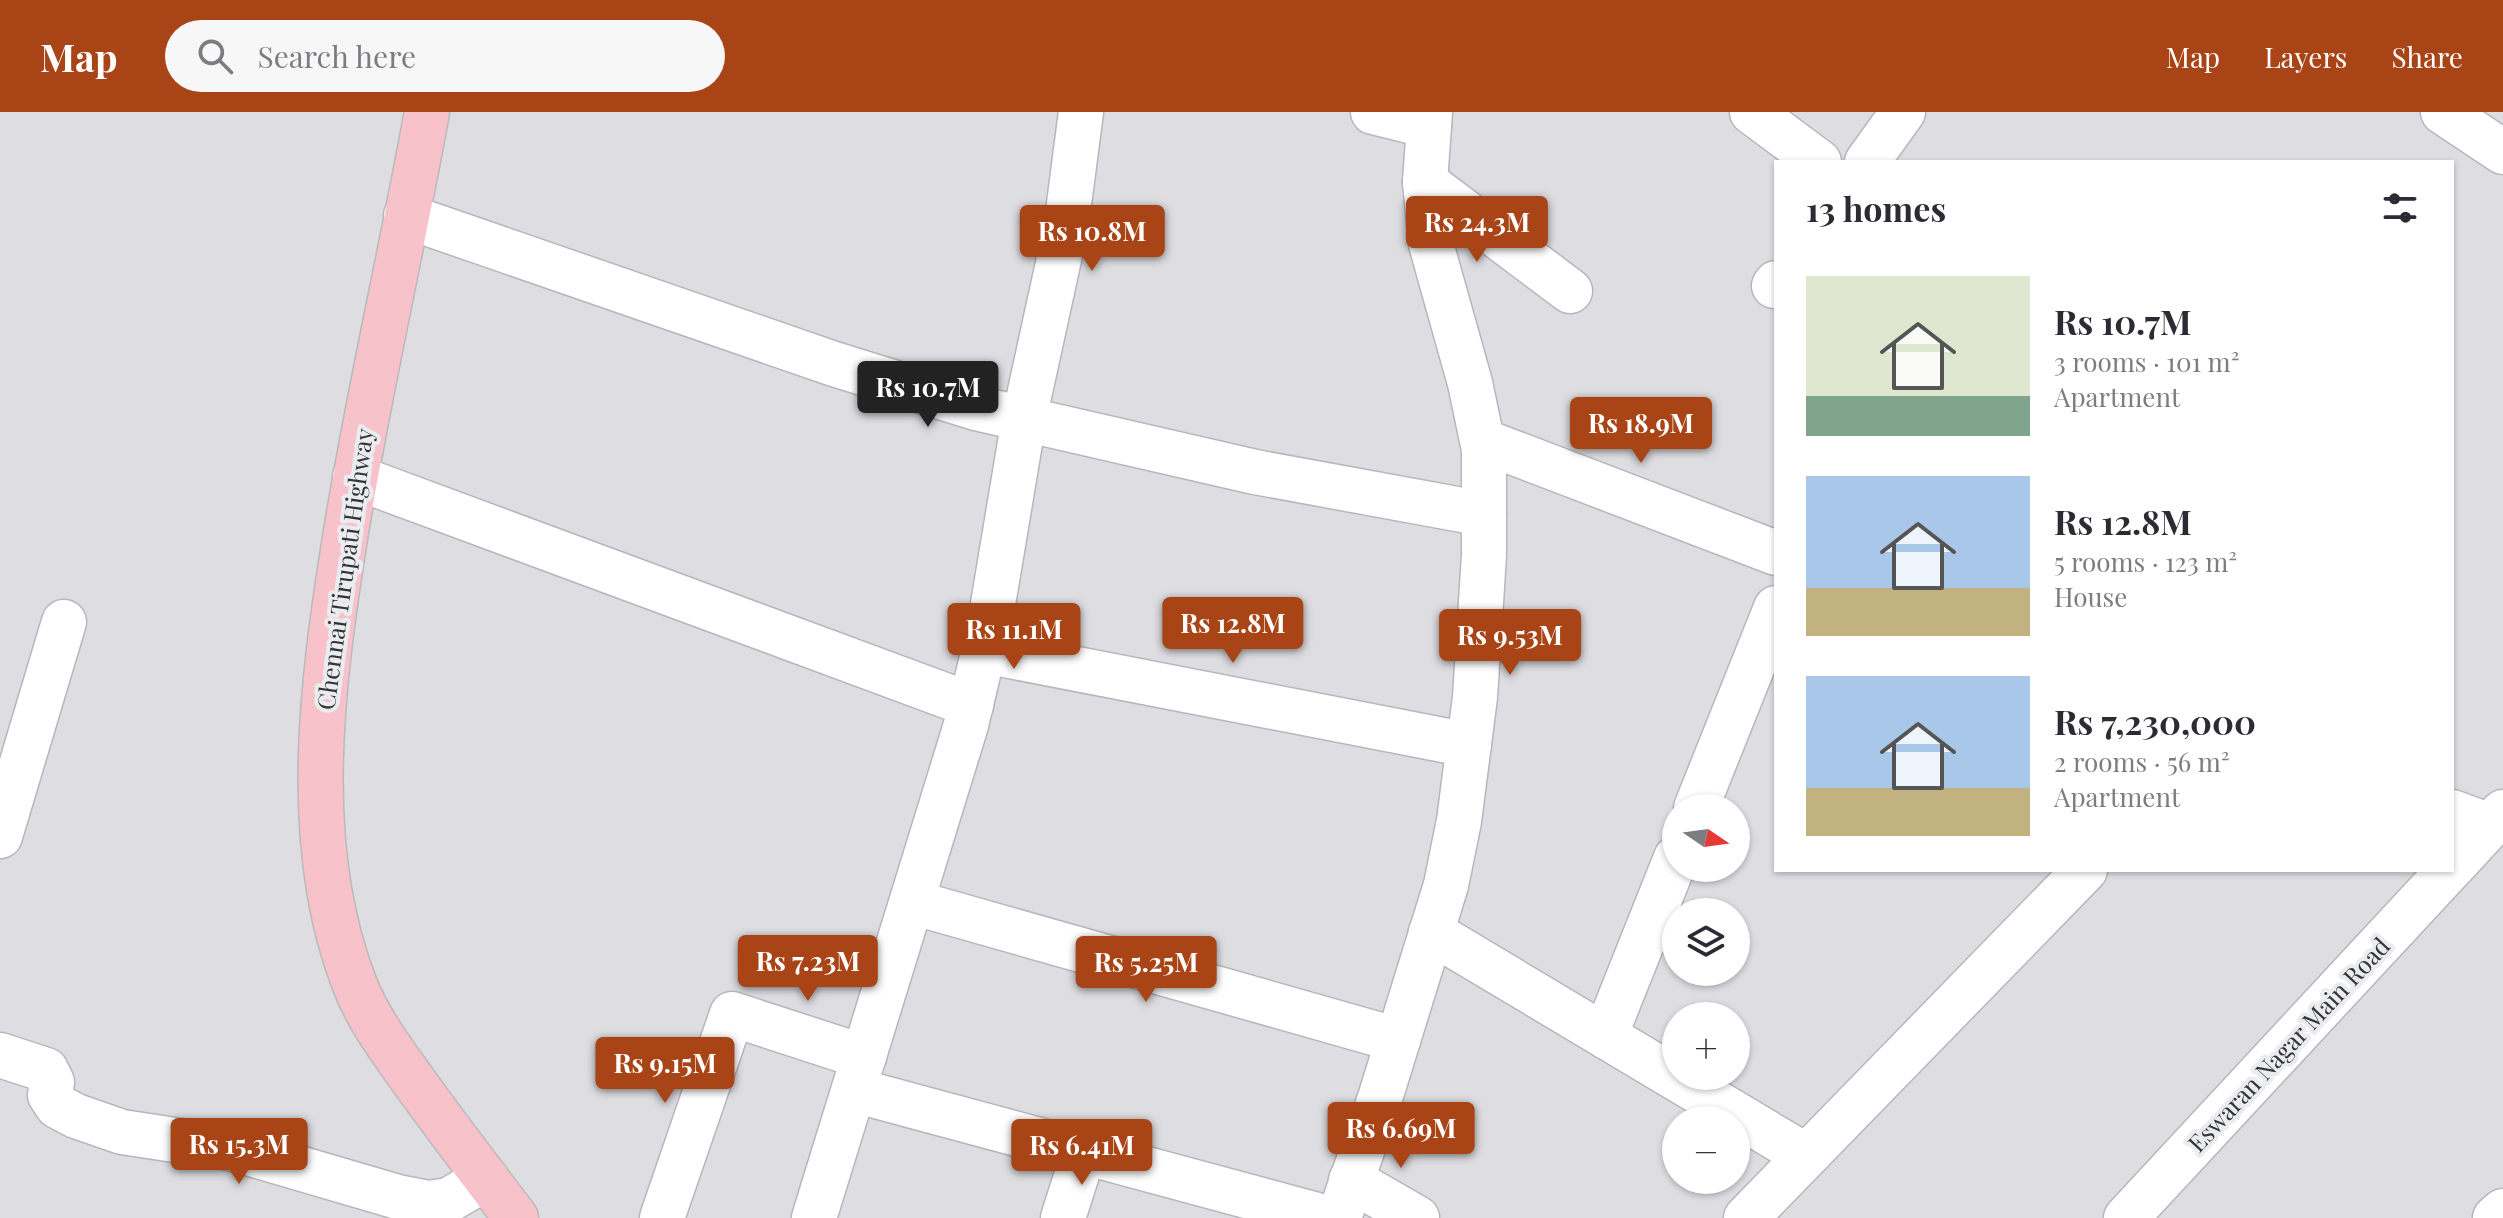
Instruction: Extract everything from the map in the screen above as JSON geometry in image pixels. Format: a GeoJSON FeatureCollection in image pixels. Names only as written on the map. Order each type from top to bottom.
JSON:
{"type":"FeatureCollection","features":[{"type":"Feature","properties":{"kind":"main road","name":"Chennai Tirupati Highway"},"geometry":{"type":"LineString","coordinates":[[427,112],[355,477],[331,622],[323,714],[322,825],[333,915],[355,987],[380,1033],[516,1218]]}},
{"type":"Feature","properties":{"kind":"street"},"geometry":{"type":"LineString","coordinates":[[814,1218],[971,705],[984,651],[1024,419],[1066,227],[1081,112]]}},
{"type":"Feature","properties":{"kind":"street"},"geometry":{"type":"LineString","coordinates":[[1373,112],[1429,119],[1425,182],[1431,244],[1483,441],[1484,514],[1475,697],[1456,833],[1446,885],[1345,1199],[1417,1218]]}},
{"type":"Feature","properties":{"kind":"street"},"geometry":{"type":"LineString","coordinates":[[1752,112],[1816,160]]}},
{"type":"Feature","properties":{"kind":"street"},"geometry":{"type":"LineString","coordinates":[[1868,160],[1903,112]]}},
{"type":"Feature","properties":{"kind":"street"},"geometry":{"type":"LineString","coordinates":[[2443,112],[2503,152]]}},
{"type":"Feature","properties":{"kind":"street"},"geometry":{"type":"LineString","coordinates":[[1425,182],[1570,291]]}},
{"type":"Feature","properties":{"kind":"street"},"geometry":{"type":"LineString","coordinates":[[406,216],[834,364],[976,408],[1255,472],[1484,514]]}},
{"type":"Feature","properties":{"kind":"street"},"geometry":{"type":"LineString","coordinates":[[1483,441],[1774,552]]}},
{"type":"Feature","properties":{"kind":"street"},"geometry":{"type":"LineString","coordinates":[[355,477],[971,705]]}},
{"type":"Feature","properties":{"kind":"street"},"geometry":{"type":"LineString","coordinates":[[1702,794],[1774,613]]}},
{"type":"Feature","properties":{"kind":"street"},"geometry":{"type":"LineString","coordinates":[[0,836],[64,622]]}},
{"type":"Feature","properties":{"kind":"street"},"geometry":{"type":"LineString","coordinates":[[984,651],[1469,745]]}},
{"type":"Feature","properties":{"kind":"street","name":"Eswaran Nagar Main Road"},"geometry":{"type":"LineString","coordinates":[[2454,864],[2482,817]]}},
{"type":"Feature","properties":{"kind":"street"},"geometry":{"type":"LineString","coordinates":[[1746,1218],[2083,872]]}},
{"type":"Feature","properties":{"kind":"street","name":"Eswaran Nagar Main Road"},"geometry":{"type":"LineString","coordinates":[[2126,1218],[2448,872]]}},
{"type":"Feature","properties":{"kind":"street"},"geometry":{"type":"LineString","coordinates":[[1605,1036],[1666,882]]}},
{"type":"Feature","properties":{"kind":"street"},"geometry":{"type":"LineString","coordinates":[[912,902],[1398,1040]]}},
{"type":"Feature","properties":{"kind":"street"},"geometry":{"type":"LineString","coordinates":[[1431,932],[1806,1156]]}},
{"type":"Feature","properties":{"kind":"street"},"geometry":{"type":"LineString","coordinates":[[662,1218],[732,1014],[859,1074],[1084,1152],[1328,1218]]}},
{"type":"Feature","properties":{"kind":"street"},"geometry":{"type":"LineString","coordinates":[[0,1055],[46,1070],[52,1082],[50,1095],[57,1106],[122,1132],[234,1149],[398,1197],[429,1203],[449,1200],[486,1178]]}},
{"type":"Feature","properties":{"kind":"street"},"geometry":{"type":"LineString","coordinates":[[1063,1218],[1084,1152]]}},
{"type":"Feature","properties":{"kind":"street"},"geometry":{"type":"LineString","coordinates":[[2495,1218],[2503,1211]]}}]}
